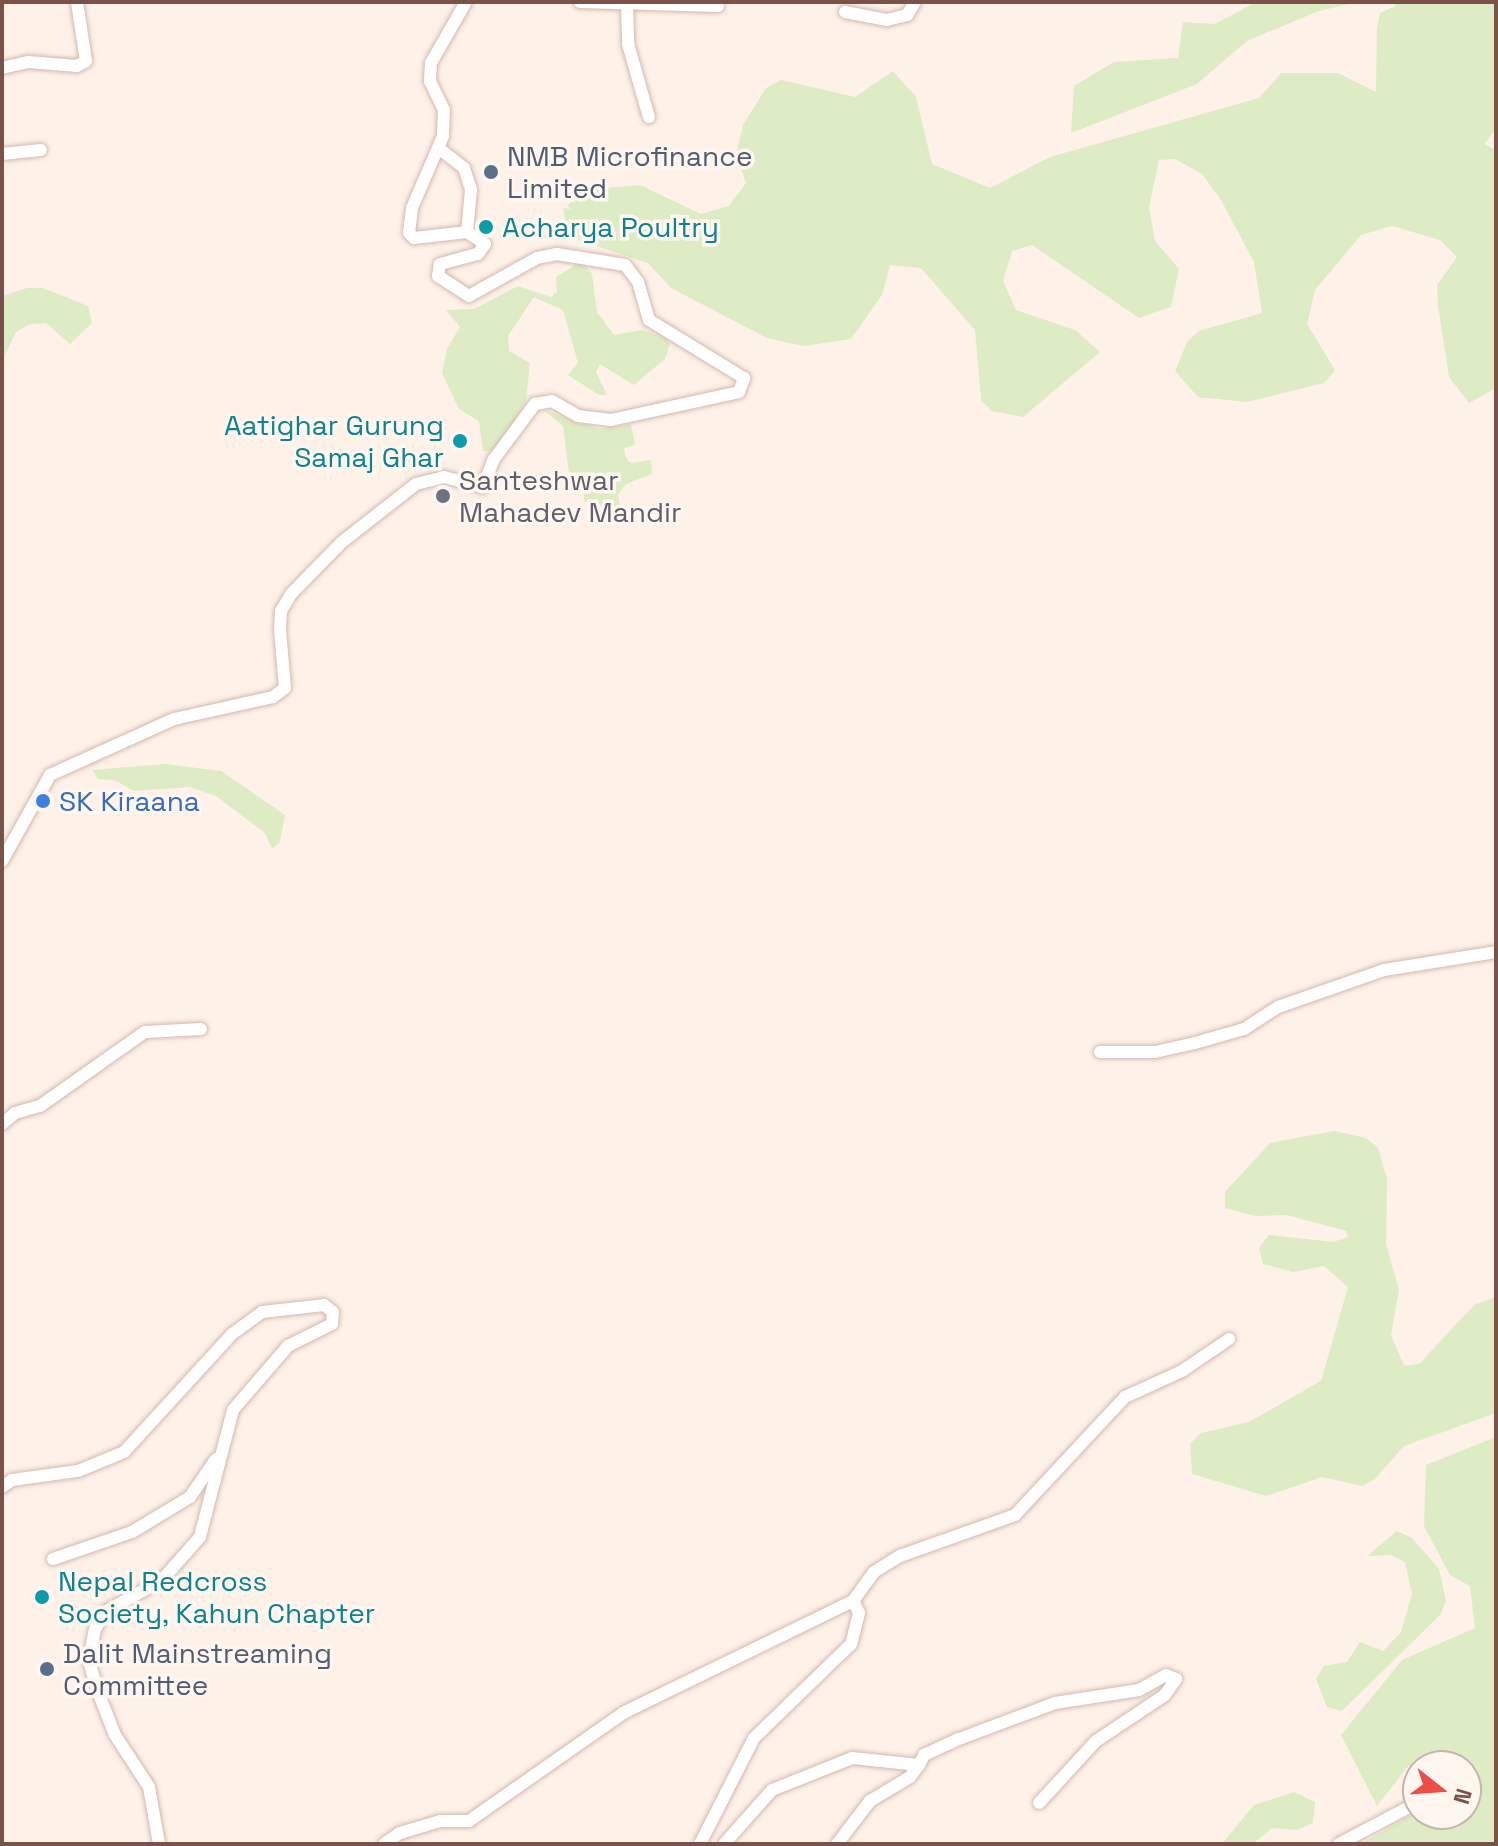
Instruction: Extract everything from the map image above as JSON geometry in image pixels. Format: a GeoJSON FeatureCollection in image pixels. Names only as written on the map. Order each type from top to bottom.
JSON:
{"type":"FeatureCollection","features":[{"type":"Feature","properties":{"kind":"street"},"geometry":{"type":"LineString","coordinates":[[2,68],[28,62],[77,66],[86,61],[77,2]]}},
{"type":"Feature","properties":{"kind":"street"},"geometry":{"type":"LineString","coordinates":[[2,861],[50,775],[174,719],[273,697],[285,688],[280,621],[292,593],[342,542],[416,484],[444,477],[483,487],[494,459],[535,404],[552,401],[578,416],[611,420],[739,392],[744,378],[649,320],[638,282],[625,265],[557,254],[537,258],[469,296],[438,276],[440,264],[478,254],[485,244],[467,232],[414,238],[409,233],[412,208],[441,150],[444,110],[430,81],[431,63],[466,2]]}},
{"type":"Feature","properties":{"kind":"street"},"geometry":{"type":"LineString","coordinates":[[580,2],[627,7],[718,6]]}},
{"type":"Feature","properties":{"kind":"street"},"geometry":{"type":"LineString","coordinates":[[845,12],[887,20],[907,15],[915,2]]}},
{"type":"Feature","properties":{"kind":"street"},"geometry":{"type":"LineString","coordinates":[[627,7],[628,44],[649,117]]}},
{"type":"Feature","properties":{"kind":"street"},"geometry":{"type":"LineString","coordinates":[[2,154],[41,150]]}},
{"type":"Feature","properties":{"kind":"street"},"geometry":{"type":"LineString","coordinates":[[441,150],[464,168],[471,190],[467,232]]}},
{"type":"Feature","properties":{"kind":"street"},"geometry":{"type":"LineString","coordinates":[[1100,1052],[1155,1052],[1195,1043],[1244,1029],[1278,1007],[1384,970],[1496,952]]}},
{"type":"Feature","properties":{"kind":"street"},"geometry":{"type":"LineString","coordinates":[[2,1124],[15,1113],[40,1106],[145,1032],[201,1029]]}},
{"type":"Feature","properties":{"kind":"street"},"geometry":{"type":"LineString","coordinates":[[2,1487],[12,1480],[78,1471],[124,1452],[232,1334],[262,1312],[324,1305],[333,1312],[332,1324],[288,1346],[233,1410],[200,1537],[162,1580],[105,1612],[95,1629],[89,1661],[115,1735],[149,1787],[159,1844]]}},
{"type":"Feature","properties":{"kind":"street"},"geometry":{"type":"LineString","coordinates":[[384,1844],[400,1833],[440,1821],[469,1821],[623,1713],[853,1601],[874,1572],[900,1556],[1015,1515],[1125,1397],[1182,1371],[1229,1339]]}},
{"type":"Feature","properties":{"kind":"street"},"geometry":{"type":"LineString","coordinates":[[53,1559],[132,1532],[190,1497],[220,1453]]}},
{"type":"Feature","properties":{"kind":"street"},"geometry":{"type":"LineString","coordinates":[[700,1844],[754,1738],[851,1644],[859,1613],[853,1601]]}},
{"type":"Feature","properties":{"kind":"street"},"geometry":{"type":"LineString","coordinates":[[837,1844],[870,1801],[910,1777],[924,1755],[1055,1703],[1139,1690],[1166,1675],[1176,1679],[1165,1695],[1096,1741],[1039,1803]]}},
{"type":"Feature","properties":{"kind":"street"},"geometry":{"type":"LineString","coordinates":[[724,1844],[772,1790],[852,1758],[919,1765]]}},
{"type":"Feature","properties":{"kind":"street"},"geometry":{"type":"LineString","coordinates":[[1339,1844],[1402,1811]]}},
{"type":"Feature","properties":{"kind":"green space"},"geometry":{"type":"Polygon","coordinates":[[[1256,2],[1358,2],[1319,11],[1247,41],[1197,84],[1071,133],[1074,86],[1114,62],[1178,58],[1183,22],[1215,24],[1256,2]]]}},
{"type":"Feature","properties":{"kind":"green space"},"geometry":{"type":"Polygon","coordinates":[[[1391,2],[1496,2],[1496,129],[1484,144],[1496,150],[1496,388],[1469,403],[1449,377],[1438,306],[1437,285],[1457,257],[1440,240],[1392,226],[1361,235],[1315,290],[1307,324],[1335,370],[1324,383],[1247,402],[1198,397],[1175,371],[1187,342],[1199,331],[1262,313],[1254,262],[1221,200],[1202,174],[1175,159],[1159,160],[1149,208],[1155,241],[1179,269],[1171,307],[1139,318],[1032,245],[1012,251],[1003,281],[1016,310],[1075,330],[1100,352],[1023,417],[992,411],[981,400],[975,330],[921,268],[890,265],[882,295],[851,339],[803,346],[767,338],[671,288],[648,263],[569,237],[563,208],[571,209],[567,205],[595,189],[640,185],[701,214],[729,206],[746,183],[736,155],[743,125],[766,88],[781,80],[855,97],[893,71],[916,97],[932,164],[990,188],[1050,157],[1259,98],[1281,73],[1338,73],[1376,92],[1377,28],[1380,13],[1396,6],[1391,2]]]}},
{"type":"Feature","properties":{"kind":"green space"},"geometry":{"type":"Polygon","coordinates":[[[582,261],[592,274],[597,312],[614,335],[642,330],[665,338],[670,344],[665,359],[634,385],[600,364],[596,372],[607,395],[599,395],[568,375],[578,363],[563,310],[534,297],[508,336],[509,351],[530,363],[526,402],[492,451],[483,451],[479,421],[459,409],[442,373],[447,349],[460,327],[446,310],[474,309],[518,286],[551,297],[557,292],[556,277],[582,261]]]}},
{"type":"Feature","properties":{"kind":"green space"},"geometry":{"type":"Polygon","coordinates":[[[27,288],[43,288],[88,306],[92,323],[70,344],[46,323],[30,324],[16,332],[2,361],[2,296],[27,288]]]}},
{"type":"Feature","properties":{"kind":"green space"},"geometry":{"type":"Polygon","coordinates":[[[544,410],[599,429],[631,424],[635,445],[624,448],[625,456],[630,463],[651,460],[652,474],[626,484],[618,494],[621,510],[584,502],[583,482],[569,473],[563,426],[544,410]]]}},
{"type":"Feature","properties":{"kind":"green space"},"geometry":{"type":"Polygon","coordinates":[[[165,764],[221,771],[285,815],[280,842],[272,849],[265,833],[216,796],[190,787],[134,791],[114,780],[98,779],[92,770],[165,764]]]}},
{"type":"Feature","properties":{"kind":"green space"},"geometry":{"type":"Polygon","coordinates":[[[1334,1131],[1366,1138],[1378,1148],[1387,1179],[1386,1244],[1399,1290],[1391,1335],[1404,1366],[1419,1364],[1475,1304],[1496,1297],[1496,1413],[1404,1446],[1375,1479],[1362,1486],[1322,1477],[1266,1496],[1192,1474],[1190,1444],[1201,1433],[1249,1422],[1321,1381],[1348,1287],[1324,1266],[1293,1272],[1263,1264],[1259,1248],[1269,1235],[1333,1242],[1348,1237],[1346,1231],[1287,1215],[1255,1216],[1225,1208],[1225,1192],[1270,1143],[1334,1131]]]}},
{"type":"Feature","properties":{"kind":"green space"},"geometry":{"type":"Polygon","coordinates":[[[1496,1437],[1496,1844],[1361,1844],[1402,1820],[1402,1830],[1482,1830],[1482,1750],[1402,1750],[1402,1774],[1377,1806],[1341,1735],[1402,1660],[1475,1628],[1470,1586],[1450,1575],[1424,1526],[1426,1465],[1496,1437]]]}},
{"type":"Feature","properties":{"kind":"green space"},"geometry":{"type":"Polygon","coordinates":[[[1397,1531],[1412,1538],[1439,1569],[1446,1601],[1440,1615],[1342,1711],[1327,1707],[1316,1679],[1324,1666],[1347,1662],[1360,1642],[1383,1651],[1401,1632],[1412,1594],[1405,1562],[1391,1555],[1367,1556],[1397,1531]]]}},
{"type":"Feature","properties":{"kind":"green space"},"geometry":{"type":"Polygon","coordinates":[[[1294,1792],[1315,1802],[1313,1823],[1297,1830],[1272,1828],[1253,1844],[1222,1844],[1254,1805],[1294,1792]]]}},
{"type":"Feature","properties":{"kind":"place","name":"NMB Microfinance Limited"},"geometry":{"type":"Point","coordinates":[491,172]}},
{"type":"Feature","properties":{"kind":"place","name":"Acharya Poultry"},"geometry":{"type":"Point","coordinates":[486,227]}},
{"type":"Feature","properties":{"kind":"place","name":"Aatighar Gurung Samaj Ghar"},"geometry":{"type":"Point","coordinates":[460,441]}},
{"type":"Feature","properties":{"kind":"place","name":"Santeshwar Mahadev Mandir"},"geometry":{"type":"Point","coordinates":[443,496]}},
{"type":"Feature","properties":{"kind":"place","name":"SK Kiraana"},"geometry":{"type":"Point","coordinates":[43,801]}},
{"type":"Feature","properties":{"kind":"place","name":"Nepal Redcross Society, Kahun Chapter"},"geometry":{"type":"Point","coordinates":[42,1597]}},
{"type":"Feature","properties":{"kind":"place","name":"Dalit Mainstreaming Committee"},"geometry":{"type":"Point","coordinates":[47,1669]}}]}
